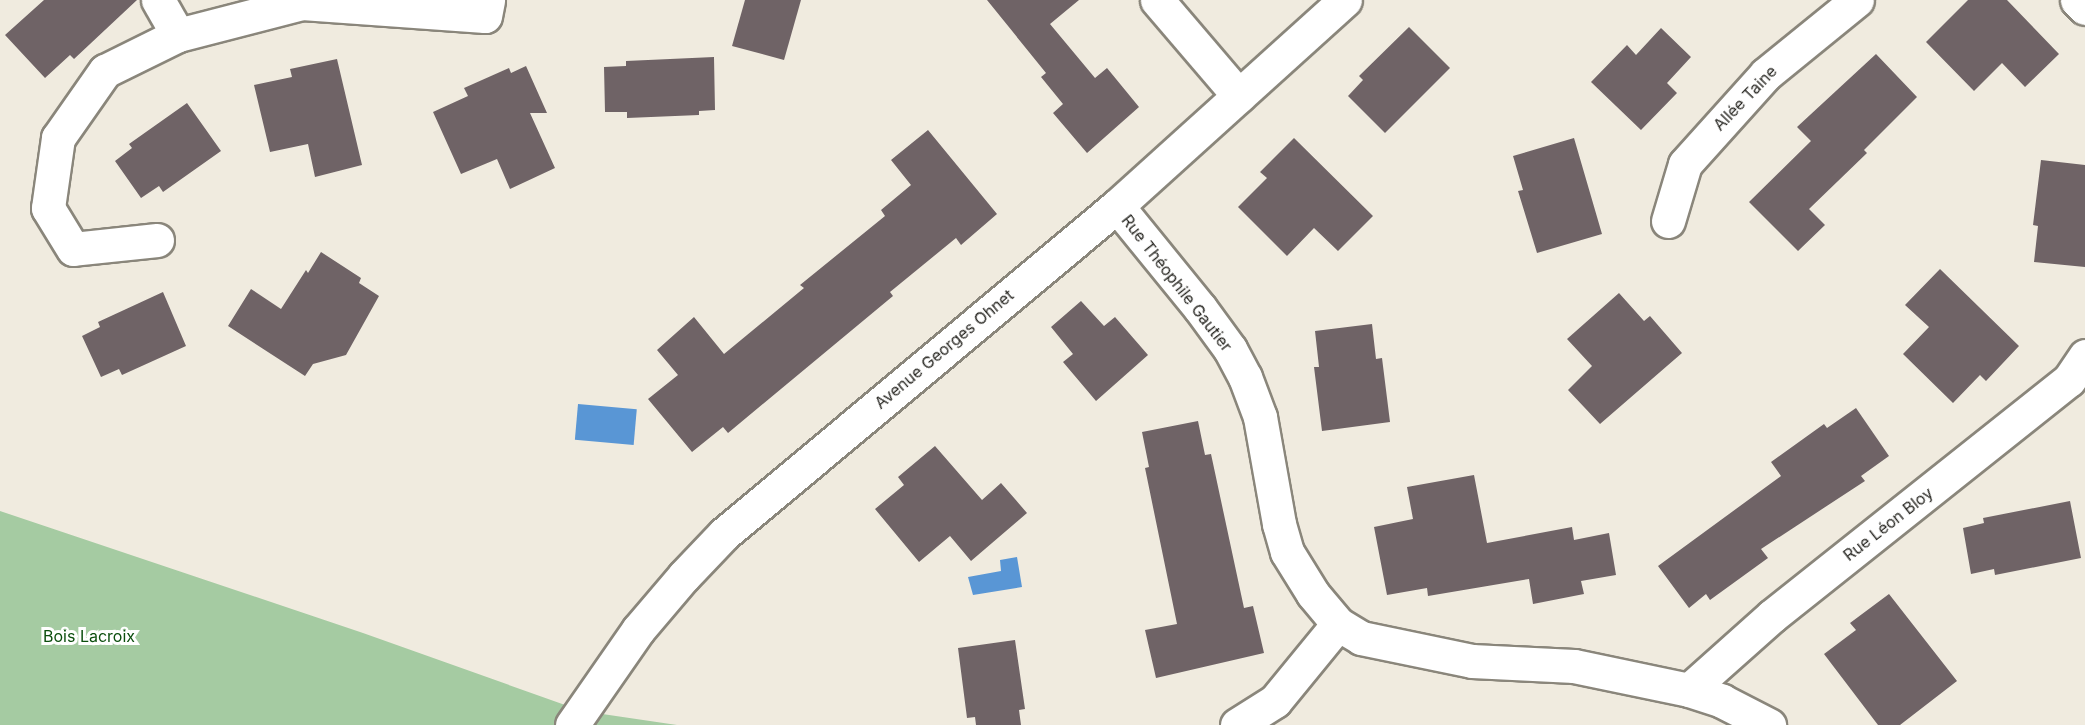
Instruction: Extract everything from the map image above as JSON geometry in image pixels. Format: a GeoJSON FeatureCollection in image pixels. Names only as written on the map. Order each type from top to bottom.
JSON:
{"type":"FeatureCollection","features":[{"type":"Feature","properties":{"kind":"street"},"geometry":{"type":"LineString","coordinates":[[158,0],[178,35]]}},
{"type":"Feature","properties":{"kind":"street"},"geometry":{"type":"LineString","coordinates":[[157,240],[73,249],[48,208],[58,138],[105,71],[178,35],[302,3],[485,16],[488,0]]}},
{"type":"Feature","properties":{"kind":"street"},"geometry":{"type":"LineString","coordinates":[[1157,0],[1239,96]]}},
{"type":"Feature","properties":{"kind":"street","name":"Avenue Georges Ohnet"},"geometry":{"type":"LineString","coordinates":[[572,725],[638,630],[724,534],[1116,206],[1345,0]]}},
{"type":"Feature","properties":{"kind":"street","name":"Allée Taine"},"geometry":{"type":"LineString","coordinates":[[1668,221],[1684,164],[1766,74],[1857,0]]}},
{"type":"Feature","properties":{"kind":"street"},"geometry":{"type":"LineString","coordinates":[[2077,0],[2085,8]]}},
{"type":"Feature","properties":{"kind":"street","name":"Rue Théophile Gautier"},"geometry":{"type":"LineString","coordinates":[[1116,206],[1200,308],[1230,349],[1245,377],[1260,417],[1275,502],[1287,552],[1312,594],[1338,624],[1361,638],[1472,661],[1574,666],[1689,690],[1722,701],[1769,725]]}},
{"type":"Feature","properties":{"kind":"street","name":"Rue Léon Bloy"},"geometry":{"type":"LineString","coordinates":[[1689,690],[1772,616],[2070,380],[2085,356]]}},
{"type":"Feature","properties":{"kind":"street"},"geometry":{"type":"LineString","coordinates":[[1237,725],[1275,701],[1338,624]]}},
{"type":"Feature","properties":{"kind":"green space","name":"Bois Lacroix"},"geometry":{"type":"Polygon","coordinates":[[[0,511],[363,633],[582,711],[677,725],[0,725],[0,511]]]}},
{"type":"Feature","properties":{"kind":"water"},"geometry":{"type":"Polygon","coordinates":[[[578,404],[637,409],[634,445],[575,440],[578,404]]]}},
{"type":"Feature","properties":{"kind":"water"},"geometry":{"type":"Polygon","coordinates":[[[1017,557],[1022,587],[973,595],[968,577],[1001,571],[1000,560],[1017,557]]]}},
{"type":"Feature","properties":{"kind":"building"},"geometry":{"type":"Polygon","coordinates":[[[44,0],[137,0],[74,59],[70,55],[45,78],[5,35],[44,0]]]}},
{"type":"Feature","properties":{"kind":"building"},"geometry":{"type":"Polygon","coordinates":[[[745,0],[801,0],[784,60],[732,46],[745,0]]]}},
{"type":"Feature","properties":{"kind":"building"},"geometry":{"type":"Polygon","coordinates":[[[987,0],[1079,0],[1050,24],[1095,78],[1107,68],[1139,107],[1087,153],[1053,113],[1063,104],[1041,77],[1046,73],[987,0]]]}},
{"type":"Feature","properties":{"kind":"building"},"geometry":{"type":"Polygon","coordinates":[[[1968,0],[2007,0],[2059,54],[2025,87],[2002,63],[1974,91],[1926,42],[1968,0]]]}},
{"type":"Feature","properties":{"kind":"building"},"geometry":{"type":"Polygon","coordinates":[[[1409,27],[1450,68],[1385,133],[1348,96],[1363,80],[1359,76],[1409,27]]]}},
{"type":"Feature","properties":{"kind":"building"},"geometry":{"type":"Polygon","coordinates":[[[1661,28],[1691,57],[1667,83],[1677,93],[1641,130],[1591,82],[1627,45],[1636,55],[1661,28]]]}},
{"type":"Feature","properties":{"kind":"building"},"geometry":{"type":"Polygon","coordinates":[[[1876,54],[1917,97],[1864,150],[1867,153],[1809,209],[1825,225],[1798,251],[1749,202],[1811,141],[1797,127],[1876,54]]]}},
{"type":"Feature","properties":{"kind":"building"},"geometry":{"type":"Polygon","coordinates":[[[714,57],[715,110],[699,111],[699,115],[627,118],[627,112],[605,112],[604,67],[626,66],[626,61],[714,57]]]}},
{"type":"Feature","properties":{"kind":"building"},"geometry":{"type":"Polygon","coordinates":[[[337,59],[362,165],[315,177],[308,144],[270,152],[254,85],[292,77],[290,69],[337,59]]]}},
{"type":"Feature","properties":{"kind":"building"},"geometry":{"type":"Polygon","coordinates":[[[526,66],[547,113],[530,113],[555,168],[510,189],[497,159],[461,174],[433,112],[468,96],[464,88],[509,68],[511,73],[526,66]]]}},
{"type":"Feature","properties":{"kind":"building"},"geometry":{"type":"Polygon","coordinates":[[[187,103],[221,151],[163,192],[159,186],[141,198],[115,161],[132,148],[129,144],[187,103]]]}},
{"type":"Feature","properties":{"kind":"building"},"geometry":{"type":"Polygon","coordinates":[[[928,130],[997,214],[961,245],[956,238],[890,292],[893,296],[728,433],[723,427],[692,452],[648,399],[678,375],[657,350],[694,317],[724,354],[804,288],[800,285],[885,216],[881,210],[911,185],[891,160],[928,130]]]}},
{"type":"Feature","properties":{"kind":"building"},"geometry":{"type":"Polygon","coordinates":[[[1294,138],[1373,216],[1338,251],[1314,228],[1287,256],[1238,207],[1267,178],[1260,172],[1294,138]]]}},
{"type":"Feature","properties":{"kind":"building"},"geometry":{"type":"Polygon","coordinates":[[[1574,138],[1602,234],[1537,253],[1518,191],[1523,190],[1513,156],[1574,138]]]}},
{"type":"Feature","properties":{"kind":"building"},"geometry":{"type":"Polygon","coordinates":[[[2041,160],[2085,165],[2085,267],[2034,262],[2038,226],[2033,225],[2041,160]]]}},
{"type":"Feature","properties":{"kind":"building"},"geometry":{"type":"Polygon","coordinates":[[[321,252],[361,278],[359,283],[379,296],[346,355],[313,364],[305,376],[228,326],[251,289],[281,309],[306,270],[308,273],[321,252]]]}},
{"type":"Feature","properties":{"kind":"building"},"geometry":{"type":"Polygon","coordinates":[[[1940,269],[2019,346],[1986,381],[1980,375],[1953,403],[1903,354],[1929,327],[1905,305],[1940,269]]]}},
{"type":"Feature","properties":{"kind":"building"},"geometry":{"type":"Polygon","coordinates":[[[163,292],[186,346],[122,375],[119,369],[101,377],[82,336],[100,327],[98,322],[163,292]]]}},
{"type":"Feature","properties":{"kind":"building"},"geometry":{"type":"Polygon","coordinates":[[[1619,293],[1644,321],[1650,316],[1682,353],[1600,424],[1568,390],[1592,366],[1567,339],[1619,293]]]}},
{"type":"Feature","properties":{"kind":"building"},"geometry":{"type":"Polygon","coordinates":[[[1081,301],[1104,326],[1115,317],[1148,355],[1096,401],[1063,362],[1073,354],[1051,327],[1081,301]]]}},
{"type":"Feature","properties":{"kind":"building"},"geometry":{"type":"Polygon","coordinates":[[[1372,324],[1376,359],[1382,358],[1390,422],[1322,431],[1314,367],[1319,367],[1315,331],[1372,324]]]}},
{"type":"Feature","properties":{"kind":"building"},"geometry":{"type":"Polygon","coordinates":[[[1856,408],[1889,456],[1861,476],[1865,481],[1761,549],[1768,558],[1710,600],[1706,594],[1689,608],[1658,566],[1781,476],[1771,462],[1824,424],[1827,428],[1856,408]]]}},
{"type":"Feature","properties":{"kind":"building"},"geometry":{"type":"Polygon","coordinates":[[[1198,421],[1205,455],[1211,454],[1244,608],[1253,606],[1264,653],[1156,678],[1145,630],[1177,624],[1145,468],[1149,467],[1142,432],[1198,421]]]}},
{"type":"Feature","properties":{"kind":"building"},"geometry":{"type":"Polygon","coordinates":[[[935,446],[982,500],[1001,483],[1027,513],[971,561],[950,536],[919,562],[875,509],[904,485],[898,477],[935,446]]]}},
{"type":"Feature","properties":{"kind":"building"},"geometry":{"type":"Polygon","coordinates":[[[1474,475],[1487,543],[1572,527],[1574,540],[1609,533],[1616,575],[1581,581],[1584,594],[1533,604],[1529,579],[1428,596],[1427,588],[1387,595],[1374,527],[1413,519],[1407,487],[1474,475]]]}},
{"type":"Feature","properties":{"kind":"building"},"geometry":{"type":"Polygon","coordinates":[[[2070,501],[2081,558],[1995,575],[1994,569],[1971,574],[1963,528],[1984,523],[1983,518],[2070,501]]]}},
{"type":"Feature","properties":{"kind":"building"},"geometry":{"type":"Polygon","coordinates":[[[1889,594],[1957,681],[1900,725],[1878,725],[1824,654],[1856,630],[1850,623],[1889,594]]]}},
{"type":"Feature","properties":{"kind":"building"},"geometry":{"type":"Polygon","coordinates":[[[1015,640],[1025,709],[1019,710],[1021,725],[976,725],[975,717],[967,718],[958,648],[1015,640]]]}}]}
